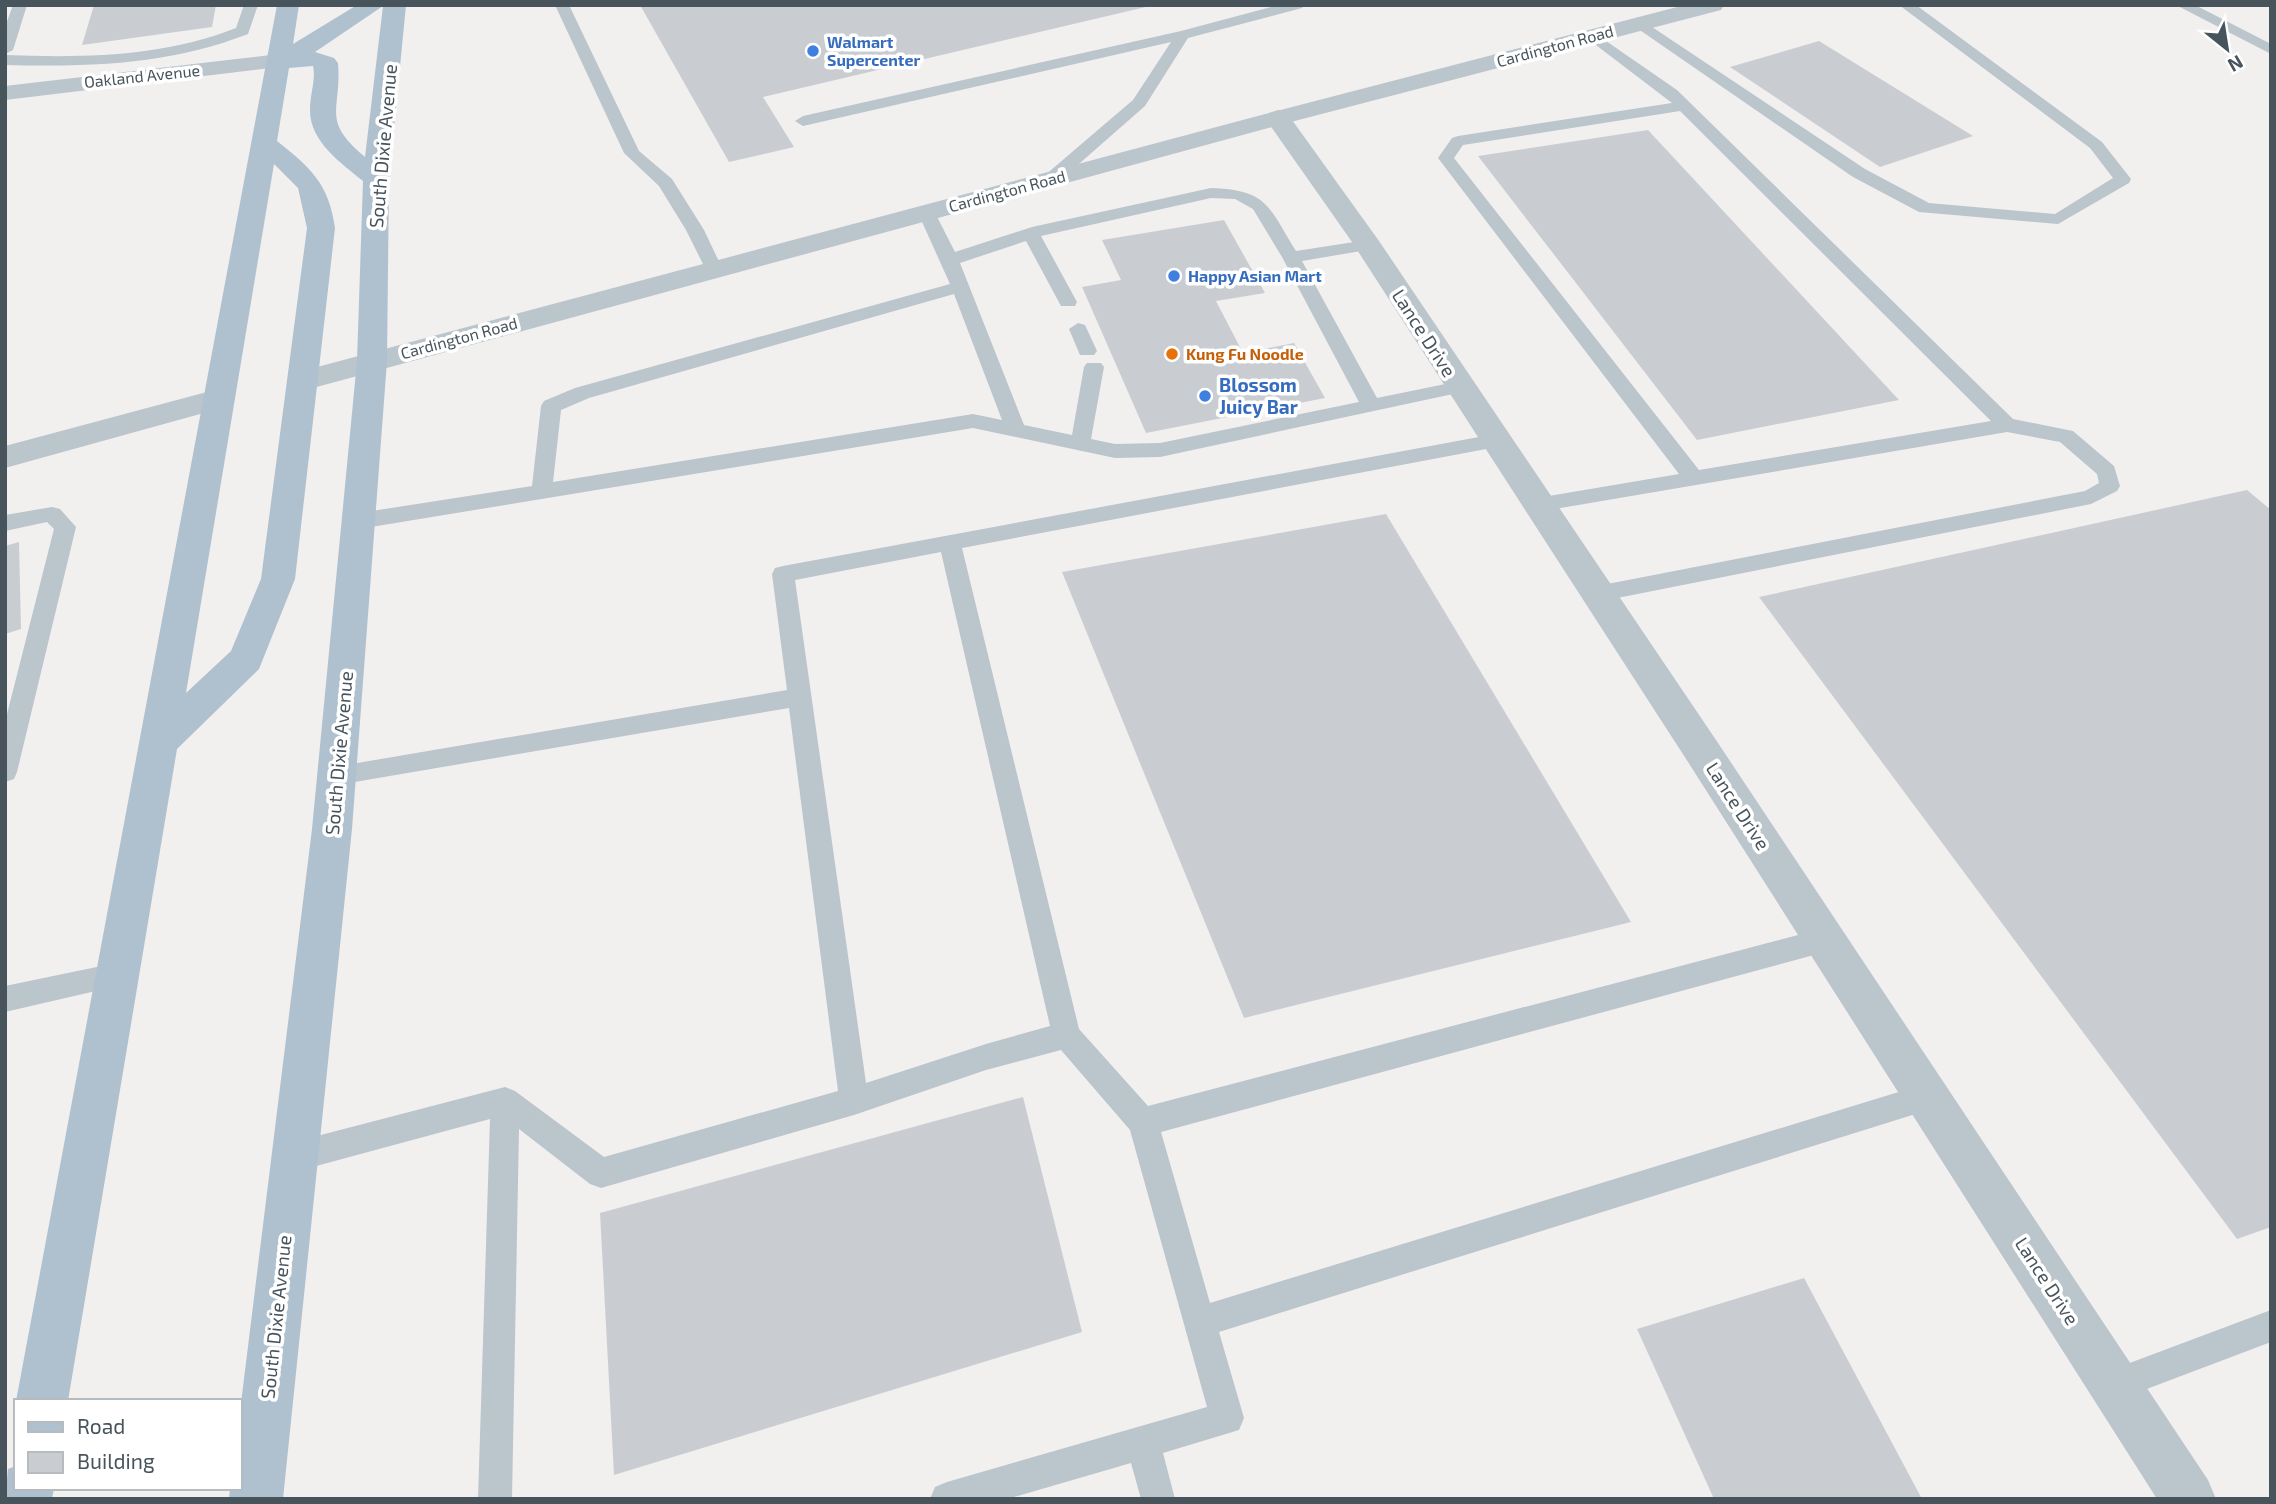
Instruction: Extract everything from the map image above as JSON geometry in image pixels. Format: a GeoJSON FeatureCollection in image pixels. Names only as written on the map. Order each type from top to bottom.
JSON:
{"type":"FeatureCollection","features":[{"type":"Feature","properties":{"kind":"main road"},"geometry":{"type":"LineString","coordinates":[[42,1399],[218,398],[266,145],[288,5]]}},
{"type":"Feature","properties":{"kind":"main road"},"geometry":{"type":"LineString","coordinates":[[279,61],[318,41],[373,5]]}},
{"type":"Feature","properties":{"kind":"main road","name":"South Dixie Avenue"},"geometry":{"type":"LineString","coordinates":[[256,1499],[337,775],[372,361],[376,179],[395,5]]}},
{"type":"Feature","properties":{"kind":"main road"},"geometry":{"type":"LineString","coordinates":[[279,61],[316,59],[326,63],[328,74],[322,114],[326,132],[376,179]]}},
{"type":"Feature","properties":{"kind":"main road"},"geometry":{"type":"LineString","coordinates":[[157,744],[246,659],[278,579],[321,228],[319,200],[304,176],[266,145]]}},
{"type":"Feature","properties":{"kind":"street","name":"Cardington Road"},"geometry":{"type":"LineString","coordinates":[[302,381],[1278,118],[1713,5]]}},
{"type":"Feature","properties":{"kind":"street","name":"Oakland Avenue"},"geometry":{"type":"LineString","coordinates":[[5,93],[279,61]]}},
{"type":"Feature","properties":{"kind":"street","name":"Lance Drive"},"geometry":{"type":"LineString","coordinates":[[1278,118],[1367,245],[1928,1097],[2189,1499]]}},
{"type":"Feature","properties":{"kind":"street"},"geometry":{"type":"LineString","coordinates":[[5,457],[218,398]]}},
{"type":"Feature","properties":{"kind":"lane"},"geometry":{"type":"LineString","coordinates":[[5,50],[20,5]]}},
{"type":"Feature","properties":{"kind":"lane"},"geometry":{"type":"LineString","coordinates":[[5,60],[81,63],[190,49],[221,41],[243,31],[251,5]]}},
{"type":"Feature","properties":{"kind":"lane"},"geometry":{"type":"LineString","coordinates":[[562,5],[632,153],[666,183],[695,230],[714,270]]}},
{"type":"Feature","properties":{"kind":"lane"},"geometry":{"type":"LineString","coordinates":[[803,121],[1183,36],[1297,5]]}},
{"type":"Feature","properties":{"kind":"lane"},"geometry":{"type":"LineString","coordinates":[[1638,24],[1859,173],[1925,208],[2058,219],[2123,179],[2096,145],[1906,5]]}},
{"type":"Feature","properties":{"kind":"lane"},"geometry":{"type":"LineString","coordinates":[[2183,5],[2271,50]]}},
{"type":"Feature","properties":{"kind":"lane"},"geometry":{"type":"LineString","coordinates":[[1050,180],[1139,103],[1183,36]]}},
{"type":"Feature","properties":{"kind":"lane"},"geometry":{"type":"LineString","coordinates":[[1592,36],[1671,93],[2007,425]]}},
{"type":"Feature","properties":{"kind":"lane"},"geometry":{"type":"LineString","coordinates":[[1684,106],[1458,141],[1446,158],[1694,478]]}},
{"type":"Feature","properties":{"kind":"lane"},"geometry":{"type":"LineString","coordinates":[[950,260],[1031,234],[1211,193],[1239,194],[1259,206],[1291,257],[1371,406]]}},
{"type":"Feature","properties":{"kind":"lane"},"geometry":{"type":"LineString","coordinates":[[927,213],[950,260],[1016,430]]}},
{"type":"Feature","properties":{"kind":"lane"},"geometry":{"type":"LineString","coordinates":[[1031,234],[1068,302]]}},
{"type":"Feature","properties":{"kind":"lane"},"geometry":{"type":"LineString","coordinates":[[1291,257],[1367,245]]}},
{"type":"Feature","properties":{"kind":"lane"},"geometry":{"type":"LineString","coordinates":[[542,491],[551,406],[583,393],[960,287]]}},
{"type":"Feature","properties":{"kind":"lane"},"geometry":{"type":"LineString","coordinates":[[1078,328],[1090,359],[1080,444]]}},
{"type":"Feature","properties":{"kind":"lane"},"geometry":{"type":"LineString","coordinates":[[359,521],[973,421],[1115,451],[1160,450],[1460,387]]}},
{"type":"Feature","properties":{"kind":"lane"},"geometry":{"type":"LineString","coordinates":[[1537,505],[2007,425],[2066,436],[2106,471],[2110,486],[2091,497],[1597,594]]}},
{"type":"Feature","properties":{"kind":"lane"},"geometry":{"type":"LineString","coordinates":[[854,1101],[783,574],[1495,441]]}},
{"type":"Feature","properties":{"kind":"lane"},"geometry":{"type":"LineString","coordinates":[[5,523],[52,514],[65,527],[13,702],[5,772]]}},
{"type":"Feature","properties":{"kind":"lane"},"geometry":{"type":"LineString","coordinates":[[947,1499],[1227,1418],[1143,1122],[1066,1035],[950,543]]}},
{"type":"Feature","properties":{"kind":"lane"},"geometry":{"type":"LineString","coordinates":[[337,775],[799,697]]}},
{"type":"Feature","properties":{"kind":"lane"},"geometry":{"type":"LineString","coordinates":[[1143,1122],[1825,940]]}},
{"type":"Feature","properties":{"kind":"lane"},"geometry":{"type":"LineString","coordinates":[[5,999],[116,975]]}},
{"type":"Feature","properties":{"kind":"lane"},"geometry":{"type":"LineString","coordinates":[[505,1101],[601,1173],[854,1101],[986,1057],[1066,1035]]}},
{"type":"Feature","properties":{"kind":"lane"},"geometry":{"type":"LineString","coordinates":[[1199,1322],[1928,1097]]}},
{"type":"Feature","properties":{"kind":"lane"},"geometry":{"type":"LineString","coordinates":[[294,1157],[505,1101]]}},
{"type":"Feature","properties":{"kind":"lane"},"geometry":{"type":"LineString","coordinates":[[495,1499],[505,1101]]}},
{"type":"Feature","properties":{"kind":"lane"},"geometry":{"type":"LineString","coordinates":[[2115,1385],[2271,1326]]}},
{"type":"Feature","properties":{"kind":"lane"},"geometry":{"type":"LineString","coordinates":[[1143,1443],[1158,1499]]}},
{"type":"Feature","properties":{"kind":"building"},"geometry":{"type":"Polygon","coordinates":[[[94,5],[216,5],[212,27],[82,45],[94,5]]]}},
{"type":"Feature","properties":{"kind":"building","name":"Walmart Supercenter"},"geometry":{"type":"Polygon","coordinates":[[[640,5],[1150,6],[763,97],[794,147],[729,162],[640,5]]]}},
{"type":"Feature","properties":{"kind":"building"},"geometry":{"type":"Polygon","coordinates":[[[1819,41],[1973,136],[1880,167],[1730,67],[1819,41]]]}},
{"type":"Feature","properties":{"kind":"building"},"geometry":{"type":"Polygon","coordinates":[[[1648,130],[1899,400],[1697,440],[1478,156],[1648,130]]]}},
{"type":"Feature","properties":{"kind":"building"},"geometry":{"type":"Polygon","coordinates":[[[1224,220],[1265,293],[1216,301],[1243,353],[1294,343],[1325,398],[1146,433],[1082,287],[1121,280],[1102,240],[1224,220]]]}},
{"type":"Feature","properties":{"kind":"building"},"geometry":{"type":"Polygon","coordinates":[[[2247,490],[2271,510],[2271,1227],[2237,1239],[1759,597],[2247,490]]]}},
{"type":"Feature","properties":{"kind":"building"},"geometry":{"type":"Polygon","coordinates":[[[1386,514],[1631,922],[1244,1018],[1062,572],[1386,514]]]}},
{"type":"Feature","properties":{"kind":"building"},"geometry":{"type":"Polygon","coordinates":[[[19,542],[21,629],[5,634],[5,546],[19,542]]]}},
{"type":"Feature","properties":{"kind":"building"},"geometry":{"type":"Polygon","coordinates":[[[1023,1097],[1082,1332],[614,1475],[600,1213],[1023,1097]]]}},
{"type":"Feature","properties":{"kind":"building"},"geometry":{"type":"Polygon","coordinates":[[[1804,1278],[1922,1499],[1714,1499],[1637,1329],[1804,1278]]]}},
{"type":"Feature","properties":{"kind":"place","name":"Walmart Supercenter"},"geometry":{"type":"Point","coordinates":[813,51]}},
{"type":"Feature","properties":{"kind":"place","name":"Happy Asian Mart"},"geometry":{"type":"Point","coordinates":[1174,276]}},
{"type":"Feature","properties":{"kind":"place","name":"Kung Fu Noodle"},"geometry":{"type":"Point","coordinates":[1172,354]}},
{"type":"Feature","properties":{"kind":"place","name":"Blossom Juicy Bar"},"geometry":{"type":"Point","coordinates":[1205,396]}}]}
